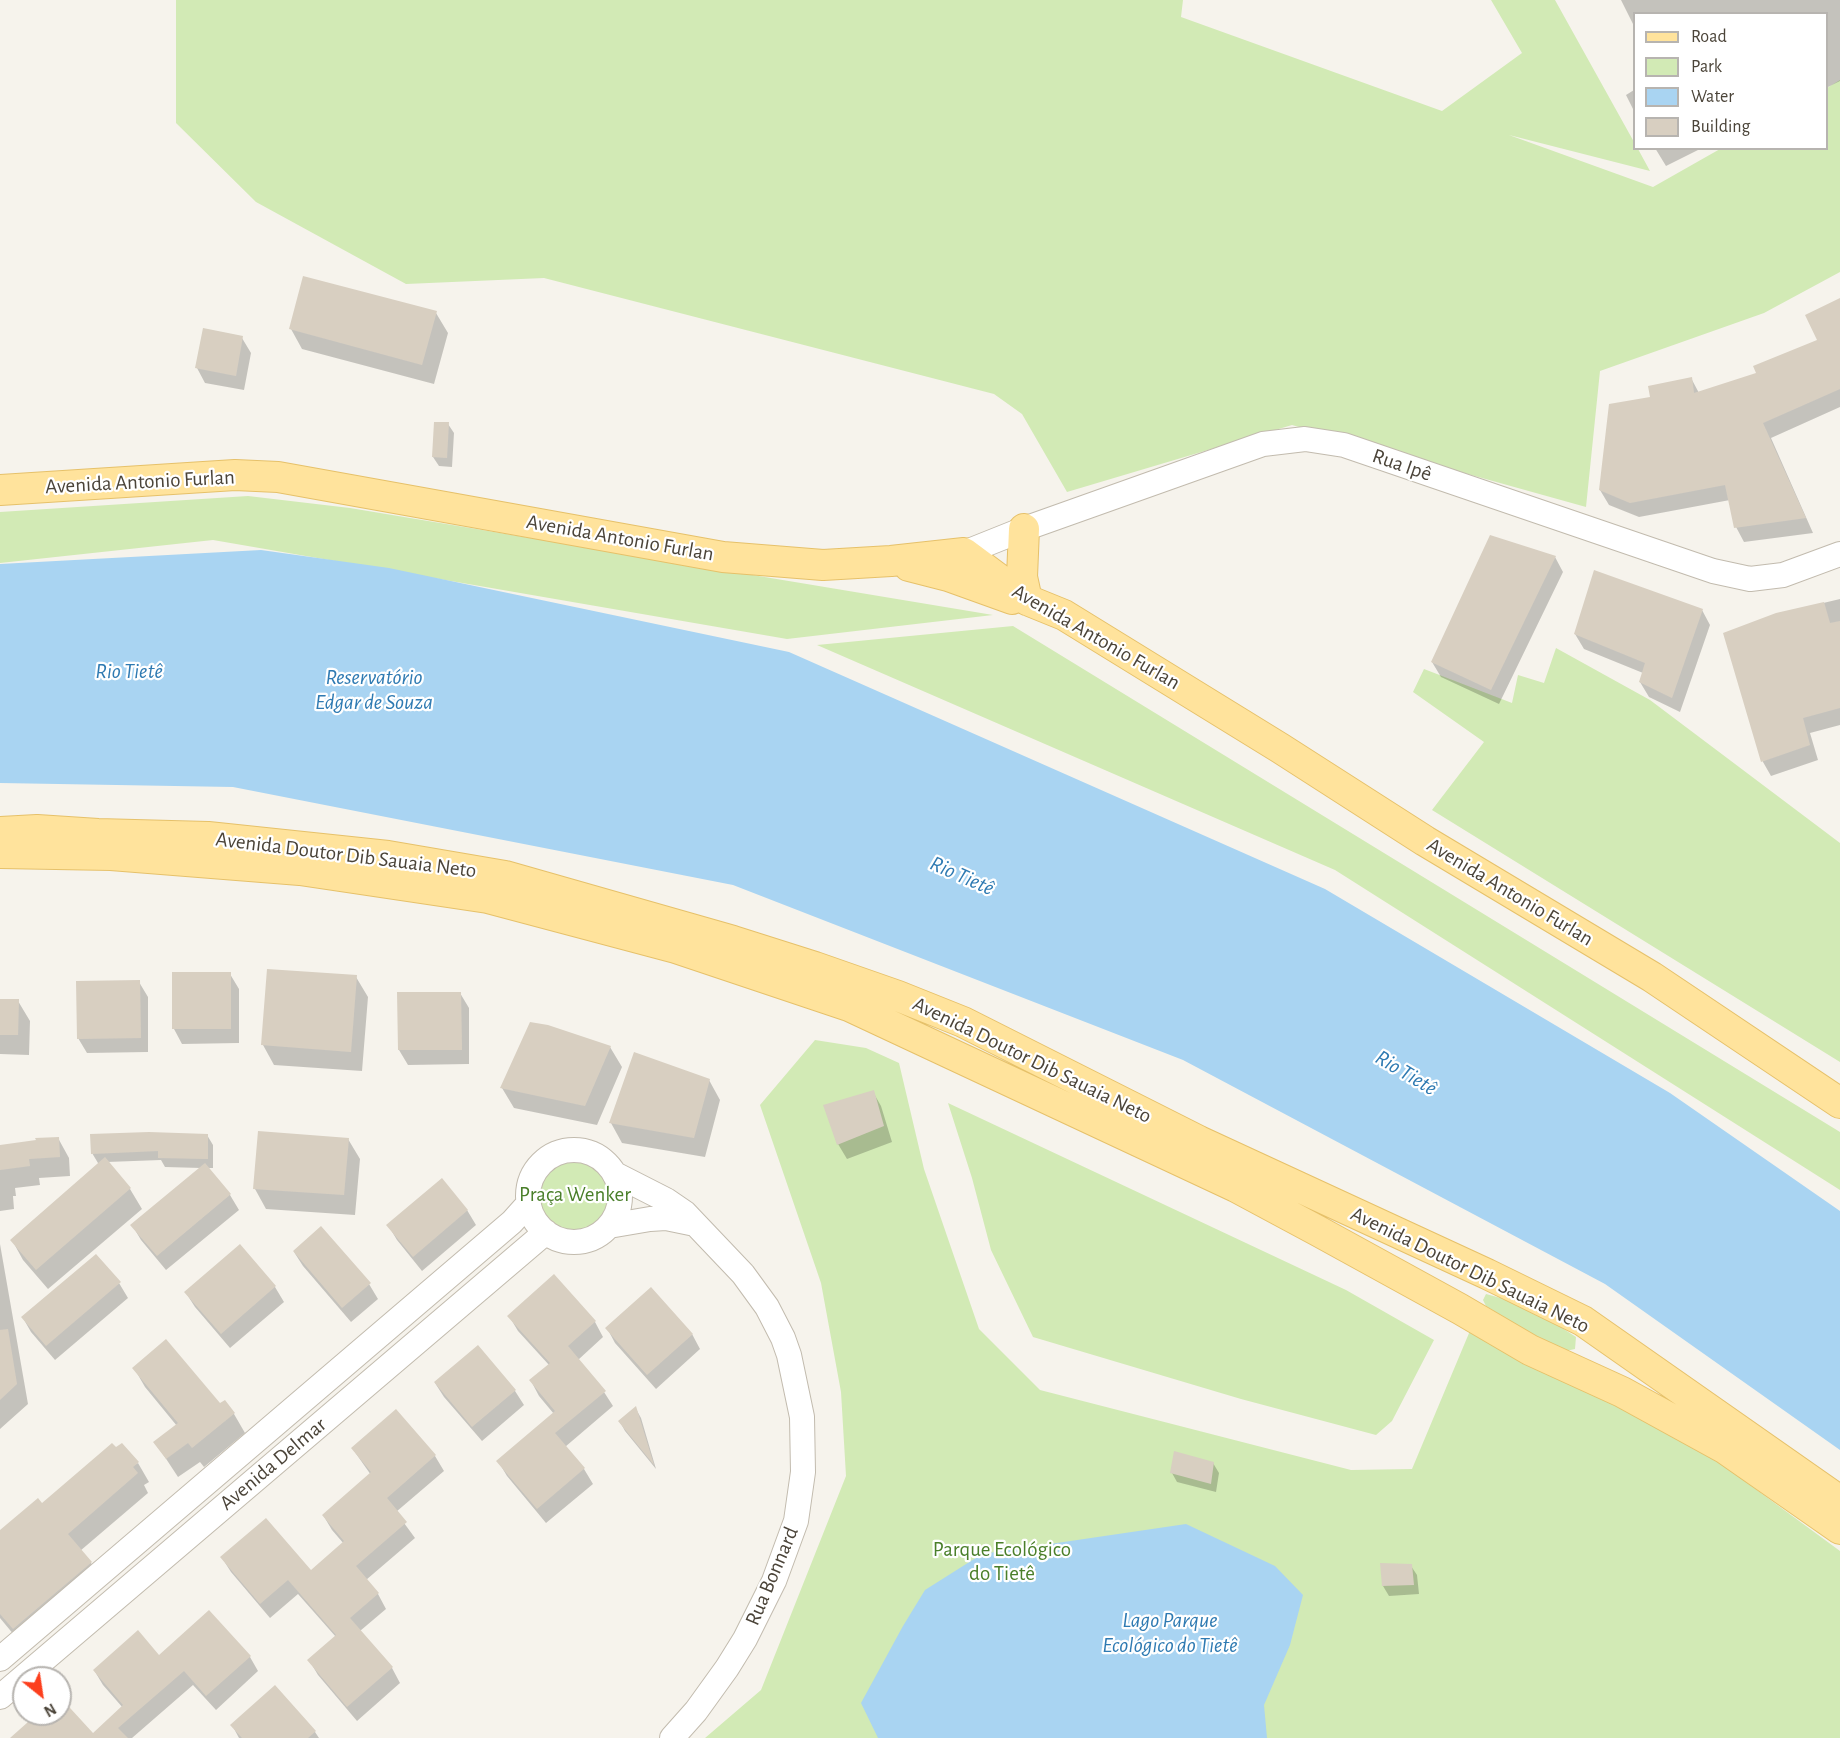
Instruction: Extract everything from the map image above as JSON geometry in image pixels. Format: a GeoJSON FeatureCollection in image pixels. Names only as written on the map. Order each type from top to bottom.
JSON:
{"type":"FeatureCollection","features":[{"type":"Feature","properties":{"kind":"main road","name":"Avenida Antonio Furlan"},"geometry":{"type":"LineString","coordinates":[[0,490],[235,475],[278,477],[723,557],[823,565],[964,553],[1027,600],[1064,615],[1280,748],[1425,841],[1652,977],[1840,1103]]}},
{"type":"Feature","properties":{"kind":"main road"},"geometry":{"type":"LineString","coordinates":[[1024,530],[1022,577],[1027,600]]}},
{"type":"Feature","properties":{"kind":"main road"},"geometry":{"type":"LineString","coordinates":[[891,561],[948,576],[980,589],[1064,615]]}},
{"type":"Feature","properties":{"kind":"main road","name":"Avenida Doutor Dib Sauaia Neto"},"geometry":{"type":"LineString","coordinates":[[0,832],[37,830],[208,837],[388,856],[505,876],[658,918],[815,967],[898,996],[963,1022],[1198,1141],[1487,1274],[1583,1321],[1840,1501]]}},
{"type":"Feature","properties":{"kind":"main road","name":"Avenida Doutor Dib Sauaia Neto"},"geometry":{"type":"LineString","coordinates":[[0,853],[111,855],[312,872],[488,898],[676,948],[849,1006],[1236,1188],[1460,1309],[1530,1350],[1622,1392],[1724,1448],[1840,1529]]}},
{"type":"Feature","properties":{"kind":"main road"},"geometry":{"type":"LineString","coordinates":[[1460,1309],[1460,1288],[1463,1283],[1470,1278],[1487,1274]]}},
{"type":"Feature","properties":{"kind":"main road"},"geometry":{"type":"LineString","coordinates":[[1560,1365],[1581,1347],[1583,1321]]}},
{"type":"Feature","properties":{"kind":"street","name":"Rua Ipê"},"geometry":{"type":"LineString","coordinates":[[964,553],[1263,444],[1305,439],[1344,445],[1713,571],[1750,579],[1783,575],[1840,554]]}},
{"type":"Feature","properties":{"kind":"street"},"geometry":{"type":"LineString","coordinates":[[580,1150],[594,1154],[607,1163],[615,1174],[620,1188],[620,1201],[616,1215],[609,1226],[598,1235],[585,1241],[572,1242],[558,1239],[538,1224],[529,1203],[528,1191],[532,1177],[540,1165],[552,1156],[566,1151],[580,1150]]}},
{"type":"Feature","properties":{"kind":"street","name":"Rua Bonnard"},"geometry":{"type":"LineString","coordinates":[[615,1174],[666,1200],[697,1225],[743,1274],[767,1307],[783,1338],[789,1355],[802,1417],[802,1472],[796,1521],[774,1581],[745,1640],[727,1668],[696,1711],[672,1738]]}},
{"type":"Feature","properties":{"kind":"street","name":"Avenida Delmar"},"geometry":{"type":"LineString","coordinates":[[0,1659],[495,1238],[529,1203]]}},
{"type":"Feature","properties":{"kind":"street"},"geometry":{"type":"LineString","coordinates":[[609,1226],[666,1218],[697,1225]]}},
{"type":"Feature","properties":{"kind":"street","name":"Avenida Delmar"},"geometry":{"type":"LineString","coordinates":[[0,1697],[546,1232]]}},
{"type":"Feature","properties":{"kind":"green space"},"geometry":{"type":"Polygon","coordinates":[[[176,0],[1183,0],[1181,17],[1442,111],[1522,53],[1491,0],[1555,0],[1633,140],[1633,150],[1639,150],[1650,171],[1509,135],[1653,187],[1718,150],[1828,150],[1828,87],[1840,80],[1840,272],[1764,313],[1600,371],[1586,507],[1292,425],[1067,492],[1022,414],[994,394],[544,278],[406,284],[256,202],[176,123],[176,0]]]}},
{"type":"Feature","properties":{"kind":"green space"},"geometry":{"type":"Polygon","coordinates":[[[248,496],[350,508],[993,615],[787,639],[213,540],[0,563],[0,512],[248,496]]]}},
{"type":"Feature","properties":{"kind":"green space"},"geometry":{"type":"Polygon","coordinates":[[[1013,626],[1840,1132],[1840,1190],[1335,870],[817,645],[1013,626]]]}},
{"type":"Feature","properties":{"kind":"green space"},"geometry":{"type":"Polygon","coordinates":[[[1556,648],[1650,700],[1840,843],[1840,1062],[1432,810],[1484,742],[1413,692],[1424,669],[1512,703],[1518,675],[1544,683],[1556,648]]]}},
{"type":"Feature","properties":{"kind":"green space","name":"Parque Ecológico do Tietê"},"geometry":{"type":"Polygon","coordinates":[[[815,1040],[866,1048],[899,1063],[924,1169],[979,1329],[1040,1390],[1351,1470],[1412,1469],[1472,1326],[1682,1435],[1840,1551],[1840,1738],[705,1738],[761,1690],[846,1476],[841,1392],[821,1283],[760,1105],[815,1040]]]}},
{"type":"Feature","properties":{"kind":"green space"},"geometry":{"type":"Polygon","coordinates":[[[948,1103],[1346,1290],[1434,1340],[1392,1421],[1376,1435],[1241,1399],[1033,1337],[991,1250],[972,1178],[948,1103]]]}},
{"type":"Feature","properties":{"kind":"green space","name":"Praça Wenker"},"geometry":{"type":"Polygon","coordinates":[[[575,1156],[590,1159],[602,1168],[611,1180],[614,1195],[611,1210],[602,1222],[590,1231],[575,1234],[560,1231],[548,1222],[539,1210],[536,1195],[539,1180],[548,1168],[560,1159],[575,1156]]]}},
{"type":"Feature","properties":{"kind":"green space"},"geometry":{"type":"Polygon","coordinates":[[[1486,1294],[1508,1300],[1559,1326],[1576,1337],[1575,1349],[1561,1352],[1486,1306],[1483,1300],[1486,1294]]]}},
{"type":"Feature","properties":{"kind":"water","name":"Reservatório Edgar de Souza"},"geometry":{"type":"Polygon","coordinates":[[[261,550],[389,568],[789,652],[1325,889],[1670,1093],[1840,1211],[1840,1450],[1605,1284],[1183,1060],[733,885],[233,787],[0,783],[0,564],[261,550]]]}},
{"type":"Feature","properties":{"kind":"water","name":"Lago Parque Ecológico do Tietê"},"geometry":{"type":"Polygon","coordinates":[[[1186,1524],[1275,1566],[1303,1595],[1290,1645],[1264,1705],[1267,1738],[878,1738],[861,1703],[925,1590],[982,1554],[1186,1524]]]}},
{"type":"Feature","properties":{"kind":"building"},"geometry":{"type":"Polygon","coordinates":[[[303,276],[437,311],[422,365],[289,329],[303,276]]]}},
{"type":"Feature","properties":{"kind":"building"},"geometry":{"type":"Polygon","coordinates":[[[1840,298],[1840,389],[1763,423],[1806,518],[1734,528],[1725,485],[1630,503],[1599,490],[1609,404],[1650,397],[1648,386],[1692,377],[1694,393],[1756,373],[1753,366],[1817,340],[1805,315],[1840,298]]]}},
{"type":"Feature","properties":{"kind":"building"},"geometry":{"type":"Polygon","coordinates":[[[203,328],[243,336],[236,376],[195,368],[203,328]]]}},
{"type":"Feature","properties":{"kind":"building"},"geometry":{"type":"Polygon","coordinates":[[[434,422],[449,422],[447,458],[432,457],[434,422]]]}},
{"type":"Feature","properties":{"kind":"building"},"geometry":{"type":"Polygon","coordinates":[[[1490,535],[1556,556],[1491,690],[1431,662],[1490,535]]]}},
{"type":"Feature","properties":{"kind":"building"},"geometry":{"type":"Polygon","coordinates":[[[1594,570],[1703,609],[1672,698],[1639,682],[1645,663],[1574,634],[1594,570]]]}},
{"type":"Feature","properties":{"kind":"building"},"geometry":{"type":"Polygon","coordinates":[[[1824,602],[1830,623],[1840,621],[1840,708],[1803,718],[1810,745],[1761,762],[1723,633],[1776,613],[1824,602]]]}},
{"type":"Feature","properties":{"kind":"building"},"geometry":{"type":"Polygon","coordinates":[[[267,969],[357,975],[351,1052],[261,1045],[267,969]]]}},
{"type":"Feature","properties":{"kind":"building"},"geometry":{"type":"Polygon","coordinates":[[[172,972],[231,972],[231,1029],[172,1029],[172,972]]]}},
{"type":"Feature","properties":{"kind":"building"},"geometry":{"type":"Polygon","coordinates":[[[140,980],[141,1038],[77,1039],[76,981],[140,980]]]}},
{"type":"Feature","properties":{"kind":"building"},"geometry":{"type":"Polygon","coordinates":[[[397,992],[461,992],[462,1050],[398,1050],[397,992]]]}},
{"type":"Feature","properties":{"kind":"building"},"geometry":{"type":"Polygon","coordinates":[[[0,999],[19,999],[18,1035],[0,1035],[0,999]]]}},
{"type":"Feature","properties":{"kind":"building"},"geometry":{"type":"Polygon","coordinates":[[[530,1022],[548,1025],[611,1046],[585,1106],[500,1088],[530,1022]]]}},
{"type":"Feature","properties":{"kind":"building"},"geometry":{"type":"Polygon","coordinates":[[[634,1052],[710,1079],[694,1138],[609,1123],[634,1052]]]}},
{"type":"Feature","properties":{"kind":"building"},"geometry":{"type":"Polygon","coordinates":[[[874,1090],[884,1126],[837,1145],[823,1105],[874,1090]]]}},
{"type":"Feature","properties":{"kind":"building"},"geometry":{"type":"Polygon","coordinates":[[[258,1131],[349,1138],[344,1195],[253,1189],[258,1131]]]}},
{"type":"Feature","properties":{"kind":"building"},"geometry":{"type":"Polygon","coordinates":[[[149,1132],[208,1134],[208,1159],[158,1158],[158,1151],[91,1154],[90,1134],[149,1132]]]}},
{"type":"Feature","properties":{"kind":"building"},"geometry":{"type":"Polygon","coordinates":[[[59,1137],[60,1157],[29,1159],[30,1166],[0,1170],[0,1145],[36,1140],[35,1138],[59,1137]]]}},
{"type":"Feature","properties":{"kind":"building"},"geometry":{"type":"Polygon","coordinates":[[[105,1157],[131,1188],[36,1270],[10,1240],[105,1157]]]}},
{"type":"Feature","properties":{"kind":"building"},"geometry":{"type":"Polygon","coordinates":[[[205,1163],[231,1194],[157,1256],[130,1225],[205,1163]]]}},
{"type":"Feature","properties":{"kind":"building"},"geometry":{"type":"Polygon","coordinates":[[[442,1178],[468,1210],[413,1257],[386,1225],[442,1178]]]}},
{"type":"Feature","properties":{"kind":"building"},"geometry":{"type":"Polygon","coordinates":[[[321,1226],[371,1283],[342,1308],[293,1251],[321,1226]]]}},
{"type":"Feature","properties":{"kind":"building"},"geometry":{"type":"Polygon","coordinates":[[[240,1244],[276,1286],[221,1334],[184,1292],[240,1244]]]}},
{"type":"Feature","properties":{"kind":"building"},"geometry":{"type":"Polygon","coordinates":[[[96,1254],[121,1282],[46,1346],[21,1317],[96,1254]]]}},
{"type":"Feature","properties":{"kind":"building"},"geometry":{"type":"Polygon","coordinates":[[[554,1274],[596,1321],[568,1346],[606,1391],[555,1433],[585,1468],[537,1509],[496,1461],[555,1411],[529,1380],[550,1363],[507,1316],[554,1274]]]}},
{"type":"Feature","properties":{"kind":"building"},"geometry":{"type":"Polygon","coordinates":[[[651,1287],[693,1334],[647,1375],[605,1328],[651,1287]]]}},
{"type":"Feature","properties":{"kind":"building"},"geometry":{"type":"Polygon","coordinates":[[[8,1329],[17,1384],[0,1400],[0,1330],[8,1329]]]}},
{"type":"Feature","properties":{"kind":"building"},"geometry":{"type":"Polygon","coordinates":[[[166,1339],[220,1403],[225,1400],[235,1413],[192,1448],[188,1443],[166,1459],[153,1442],[178,1423],[132,1368],[166,1339]]]}},
{"type":"Feature","properties":{"kind":"building"},"geometry":{"type":"Polygon","coordinates":[[[478,1345],[516,1390],[472,1427],[434,1382],[478,1345]]]}},
{"type":"Feature","properties":{"kind":"building"},"geometry":{"type":"Polygon","coordinates":[[[636,1406],[654,1465],[618,1421],[636,1406]]]}},
{"type":"Feature","properties":{"kind":"building"},"geometry":{"type":"Polygon","coordinates":[[[396,1409],[436,1455],[387,1498],[407,1522],[356,1566],[379,1593],[350,1618],[393,1667],[347,1707],[307,1660],[336,1635],[288,1580],[260,1604],[220,1557],[266,1518],[311,1570],[344,1541],[322,1515],[371,1472],[351,1448],[396,1409]]]}},
{"type":"Feature","properties":{"kind":"building"},"geometry":{"type":"Polygon","coordinates":[[[112,1443],[116,1447],[122,1443],[139,1462],[133,1467],[138,1473],[68,1534],[92,1562],[13,1629],[0,1614],[0,1530],[38,1498],[42,1503],[112,1443]]]}},
{"type":"Feature","properties":{"kind":"building"},"geometry":{"type":"Polygon","coordinates":[[[1174,1451],[1214,1462],[1211,1484],[1170,1473],[1174,1451]]]}},
{"type":"Feature","properties":{"kind":"building"},"geometry":{"type":"Polygon","coordinates":[[[1380,1563],[1412,1564],[1414,1585],[1382,1586],[1380,1563]]]}},
{"type":"Feature","properties":{"kind":"building"},"geometry":{"type":"Polygon","coordinates":[[[209,1610],[251,1656],[206,1696],[184,1671],[118,1728],[128,1738],[10,1738],[24,1726],[72,1726],[72,1710],[93,1733],[123,1705],[93,1670],[138,1630],[159,1655],[209,1610]]]}},
{"type":"Feature","properties":{"kind":"building"},"geometry":{"type":"Polygon","coordinates":[[[275,1685],[316,1731],[308,1738],[242,1738],[230,1725],[275,1685]]]}},
{"type":"Feature","properties":{"kind":"water label","name":"Rio Tietê"},"geometry":{"type":"Point","coordinates":[129,671]}},
{"type":"Feature","properties":{"kind":"water label","name":"Rio Tietê"},"geometry":{"type":"Point","coordinates":[962,876]}},
{"type":"Feature","properties":{"kind":"water label","name":"Rio Tietê"},"geometry":{"type":"Point","coordinates":[1406,1073]}}]}
